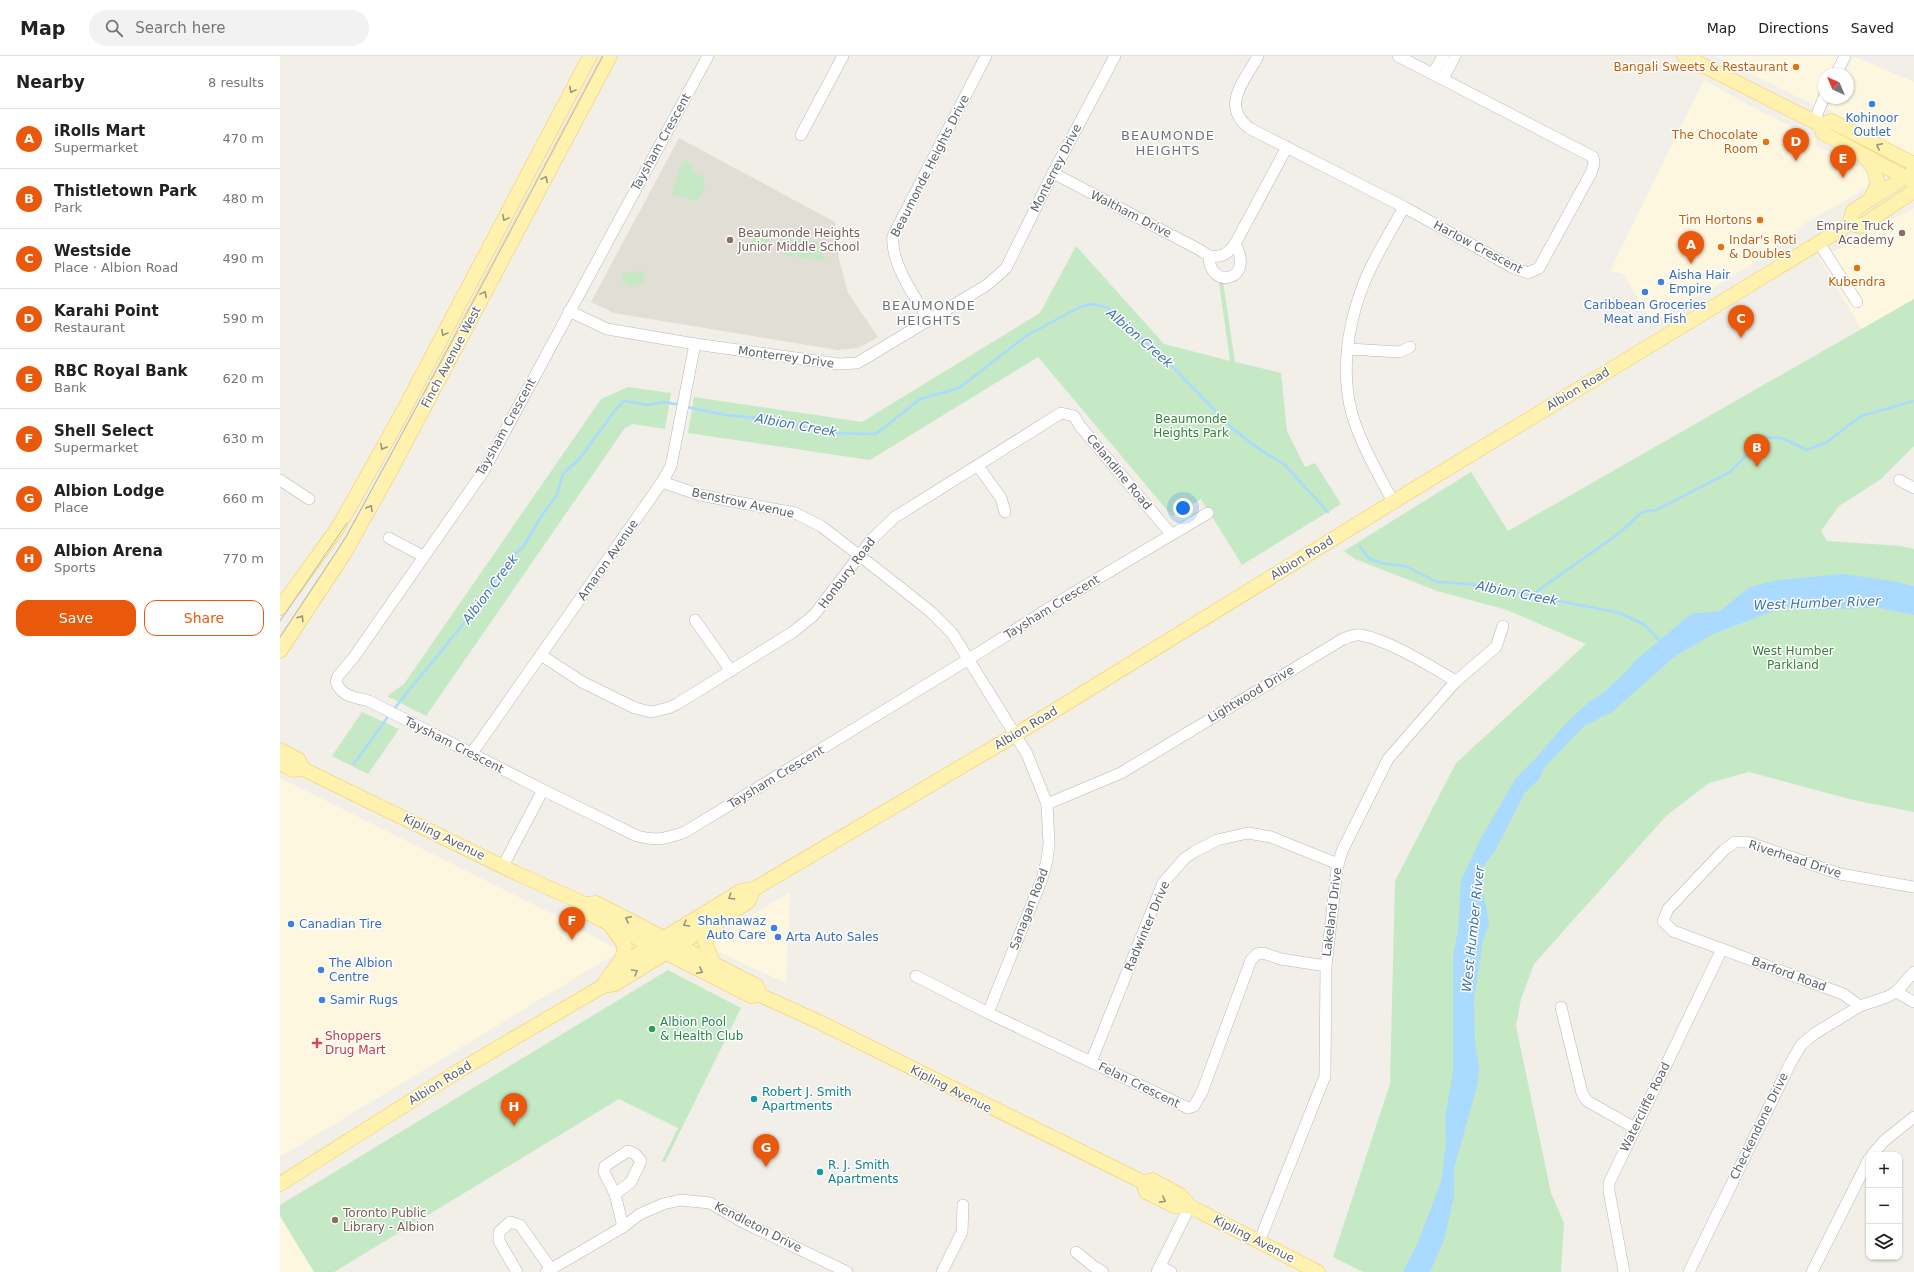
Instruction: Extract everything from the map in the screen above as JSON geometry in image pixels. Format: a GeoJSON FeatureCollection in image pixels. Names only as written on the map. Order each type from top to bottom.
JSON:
{"type":"FeatureCollection","features":[{"type":"Feature","properties":{"kind":"main road","name":"Finch Avenue West"},"geometry":{"type":"LineString","coordinates":[[280,608],[337,529],[352,503],[400,417],[590,56]]}},
{"type":"Feature","properties":{"kind":"main road","name":"Finch Avenue West"},"geometry":{"type":"LineString","coordinates":[[280,651],[344,554],[389,474],[610,56]]}},
{"type":"Feature","properties":{"kind":"main road"},"geometry":{"type":"LineString","coordinates":[[1684,56],[1818,123],[1830,121],[1914,164]]}},
{"type":"Feature","properties":{"kind":"main road"},"geometry":{"type":"LineString","coordinates":[[1818,123],[1823,133],[1862,155],[1910,177]]}},
{"type":"Feature","properties":{"kind":"main road"},"geometry":{"type":"LineString","coordinates":[[1862,155],[1872,165],[1878,182],[1870,200]]}},
{"type":"Feature","properties":{"kind":"main road","name":"Albion Road"},"geometry":{"type":"LineString","coordinates":[[603,986],[612,973],[662,938],[741,891],[754,889],[1015,735],[1393,502],[1819,243],[1849,224],[1853,211],[1910,177]]}},
{"type":"Feature","properties":{"kind":"main road","name":"Albion Road"},"geometry":{"type":"LineString","coordinates":[[1849,224],[1861,226],[1914,191]]}},
{"type":"Feature","properties":{"kind":"main road","name":"Kipling Avenue"},"geometry":{"type":"LineString","coordinates":[[280,750],[299,760],[303,769]]}},
{"type":"Feature","properties":{"kind":"main road","name":"Kipling Avenue"},"geometry":{"type":"LineString","coordinates":[[280,763],[293,770],[303,769],[585,904],[596,903],[757,986],[760,995]]}},
{"type":"Feature","properties":{"kind":"main road","name":"Albion Road"},"geometry":{"type":"LineString","coordinates":[[280,1184],[460,1070],[603,986],[615,984],[720,920],[748,902],[754,889]]}},
{"type":"Feature","properties":{"kind":"main road","name":"Kipling Avenue"},"geometry":{"type":"LineString","coordinates":[[585,904],[590,914],[650,946],[751,996],[760,995],[822,1024],[1142,1182],[1146,1192],[1174,1206],[1190,1206],[1318,1272]]}},
{"type":"Feature","properties":{"kind":"main road"},"geometry":{"type":"LineString","coordinates":[[714,965],[705,942],[720,920]]}},
{"type":"Feature","properties":{"kind":"main road"},"geometry":{"type":"LineString","coordinates":[[610,924],[625,946],[622,959],[612,973]]}},
{"type":"Feature","properties":{"kind":"street","name":"Taysham Crescent"},"geometry":{"type":"LineString","coordinates":[[708,56],[483,472],[336,682],[338,688],[345,695],[369,701],[543,790],[637,836],[654,840],[669,838],[685,832],[969,660],[1070,595],[1208,513]]}},
{"type":"Feature","properties":{"kind":"street"},"geometry":{"type":"LineString","coordinates":[[801,135],[843,56]]}},
{"type":"Feature","properties":{"kind":"street","name":"Beaumonde Heights Drive"},"geometry":{"type":"LineString","coordinates":[[929,320],[896,260],[892,245],[893,236],[986,56]]}},
{"type":"Feature","properties":{"kind":"street","name":"Monterrey Drive"},"geometry":{"type":"LineString","coordinates":[[570,310],[607,329],[695,344],[839,364],[858,362],[987,285],[1006,268],[1053,173],[1115,56]]}},
{"type":"Feature","properties":{"kind":"street","name":"Harlow Crescent"},"geometry":{"type":"LineString","coordinates":[[1258,56],[1235,95],[1234,105],[1237,115],[1249,128],[1404,207],[1512,267],[1528,273],[1539,268],[1544,262],[1593,168],[1593,158],[1398,56]]}},
{"type":"Feature","properties":{"kind":"street"},"geometry":{"type":"LineString","coordinates":[[1438,77],[1443,56]]}},
{"type":"Feature","properties":{"kind":"street"},"geometry":{"type":"LineString","coordinates":[[1438,77],[1455,56]]}},
{"type":"Feature","properties":{"kind":"street"},"geometry":{"type":"LineString","coordinates":[[1839,68],[1845,56]]}},
{"type":"Feature","properties":{"kind":"street"},"geometry":{"type":"LineString","coordinates":[[1818,123],[1822,104]]}},
{"type":"Feature","properties":{"kind":"street"},"geometry":{"type":"LineString","coordinates":[[1235,244],[1240,253],[1242,263],[1238,272],[1230,277],[1221,277],[1214,274],[1209,266],[1209,256],[1216,257],[1228,253],[1235,244],[1287,147]]}},
{"type":"Feature","properties":{"kind":"street","name":"Waltham Drive"},"geometry":{"type":"LineString","coordinates":[[1053,173],[1209,256]]}},
{"type":"Feature","properties":{"kind":"street"},"geometry":{"type":"LineString","coordinates":[[1393,502],[1365,447],[1352,414],[1346,371],[1348,349],[1361,291],[1404,207]]}},
{"type":"Feature","properties":{"kind":"street"},"geometry":{"type":"LineString","coordinates":[[1819,243],[1857,302]]}},
{"type":"Feature","properties":{"kind":"street","name":"Amaron Avenue"},"geometry":{"type":"LineString","coordinates":[[472,754],[662,482],[671,466],[695,344]]}},
{"type":"Feature","properties":{"kind":"street"},"geometry":{"type":"LineString","coordinates":[[1348,349],[1400,352],[1410,347]]}},
{"type":"Feature","properties":{"kind":"street","name":"Honbury Road"},"geometry":{"type":"LineString","coordinates":[[541,656],[582,682],[635,708],[651,712],[677,704],[793,632],[814,615],[872,539],[895,517],[1061,413],[1064,413]]}},
{"type":"Feature","properties":{"kind":"street","name":"Celandine Road"},"geometry":{"type":"LineString","coordinates":[[1064,413],[1074,416],[1080,426],[1171,534]]}},
{"type":"Feature","properties":{"kind":"street"},"geometry":{"type":"LineString","coordinates":[[978,466],[1001,498],[1005,512]]}},
{"type":"Feature","properties":{"kind":"street"},"geometry":{"type":"LineString","coordinates":[[280,480],[310,499]]}},
{"type":"Feature","properties":{"kind":"street"},"geometry":{"type":"LineString","coordinates":[[1899,480],[1914,488]]}},
{"type":"Feature","properties":{"kind":"street","name":"Benstrow Avenue"},"geometry":{"type":"LineString","coordinates":[[662,482],[700,495],[795,513],[820,526],[931,612],[952,633],[1015,735]]}},
{"type":"Feature","properties":{"kind":"street"},"geometry":{"type":"LineString","coordinates":[[389,538],[423,556]]}},
{"type":"Feature","properties":{"kind":"street"},"geometry":{"type":"LineString","coordinates":[[695,620],[730,670]]}},
{"type":"Feature","properties":{"kind":"street","name":"Lakeland Drive"},"geometry":{"type":"LineString","coordinates":[[1259,1242],[1325,1076],[1326,966],[1338,864],[1347,840],[1388,759],[1456,682],[1496,647],[1503,626]]}},
{"type":"Feature","properties":{"kind":"street","name":"Lightwood Drive"},"geometry":{"type":"LineString","coordinates":[[1047,804],[1121,773],[1292,669],[1343,639],[1352,636],[1361,635],[1379,641],[1456,682]]}},
{"type":"Feature","properties":{"kind":"street","name":"Sanagan Road"},"geometry":{"type":"LineString","coordinates":[[988,1013],[1042,879],[1049,844],[1047,804],[1027,754],[1015,735]]}},
{"type":"Feature","properties":{"kind":"street"},"geometry":{"type":"LineString","coordinates":[[503,866],[543,790]]}},
{"type":"Feature","properties":{"kind":"street","name":"Radwinter Drive"},"geometry":{"type":"LineString","coordinates":[[1091,1062],[1163,883],[1185,858],[1217,840],[1248,833],[1271,836],[1338,864]]}},
{"type":"Feature","properties":{"kind":"street","name":"Riverhead Drive"},"geometry":{"type":"LineString","coordinates":[[1663,921],[1668,909],[1724,850],[1736,842],[1747,842],[1840,874],[1914,887]]}},
{"type":"Feature","properties":{"kind":"street","name":"Barford Road"},"geometry":{"type":"LineString","coordinates":[[1663,921],[1673,931],[1843,994],[1860,1006]]}},
{"type":"Feature","properties":{"kind":"street","name":"Watercliffe Road"},"geometry":{"type":"LineString","coordinates":[[1624,1272],[1608,1191],[1608,1183],[1722,949]]}},
{"type":"Feature","properties":{"kind":"street","name":"Felan Crescent"},"geometry":{"type":"LineString","coordinates":[[916,976],[988,1013],[1188,1108],[1194,1106],[1202,1092],[1251,960],[1257,954],[1263,953],[1281,959],[1326,966]]}},
{"type":"Feature","properties":{"kind":"street"},"geometry":{"type":"LineString","coordinates":[[1860,1006],[1888,997],[1896,992],[1914,972]]}},
{"type":"Feature","properties":{"kind":"street"},"geometry":{"type":"LineString","coordinates":[[1896,992],[1914,1002]]}},
{"type":"Feature","properties":{"kind":"street","name":"Checkendone Drive"},"geometry":{"type":"LineString","coordinates":[[1689,1272],[1790,1064],[1801,1045],[1814,1034],[1860,1006]]}},
{"type":"Feature","properties":{"kind":"street"},"geometry":{"type":"LineString","coordinates":[[1561,1007],[1582,1093],[1587,1101],[1635,1128]]}},
{"type":"Feature","properties":{"kind":"street"},"geometry":{"type":"LineString","coordinates":[[1875,1152],[1884,1141],[1914,1117]]}},
{"type":"Feature","properties":{"kind":"street"},"geometry":{"type":"LineString","coordinates":[[1812,1272],[1866,1165]]}},
{"type":"Feature","properties":{"kind":"street"},"geometry":{"type":"LineString","coordinates":[[615,1194],[623,1227]]}},
{"type":"Feature","properties":{"kind":"street","name":"Kendleton Drive"},"geometry":{"type":"LineString","coordinates":[[517,1272],[499,1241],[499,1232],[510,1222],[520,1225],[548,1271],[623,1227],[640,1214],[663,1204],[681,1200],[710,1203],[744,1222],[847,1272]]}},
{"type":"Feature","properties":{"kind":"street"},"geometry":{"type":"LineString","coordinates":[[942,1272],[962,1232],[963,1204]]}},
{"type":"Feature","properties":{"kind":"street"},"geometry":{"type":"LineString","coordinates":[[1171,1272],[1159,1269],[1190,1206]]}},
{"type":"Feature","properties":{"kind":"street"},"geometry":{"type":"LineString","coordinates":[[1076,1252],[1092,1266],[1103,1272]]}},
{"type":"Feature","properties":{"kind":"shaded area"},"geometry":{"type":"Polygon","coordinates":[[[1715,56],[1839,56],[1832,68],[1818,68],[1818,97],[1814,105],[1715,56]]]}},
{"type":"Feature","properties":{"kind":"shaded area"},"geometry":{"type":"Polygon","coordinates":[[[1853,56],[1914,82],[1914,157],[1828,109],[1830,104],[1854,104],[1854,68],[1848,68],[1853,56]]]}},
{"type":"Feature","properties":{"kind":"shaded area"},"geometry":{"type":"Polygon","coordinates":[[[1704,80],[1752,107],[1817,139],[1816,145],[1870,173],[1867,188],[1807,222],[1766,256],[1653,323],[1623,274],[1610,271],[1704,80]]]}},
{"type":"Feature","properties":{"kind":"shaded area","name":"Beaumonde Heights Junior Middle School"},"geometry":{"type":"Polygon","coordinates":[[[679,138],[835,222],[839,259],[848,293],[878,337],[858,348],[838,350],[614,313],[591,302],[679,138]]]}},
{"type":"Feature","properties":{"kind":"shaded area"},"geometry":{"type":"Polygon","coordinates":[[[1914,208],[1914,299],[1862,330],[1820,259],[1914,208]]]}},
{"type":"Feature","properties":{"kind":"shaded area"},"geometry":{"type":"Polygon","coordinates":[[[280,778],[558,917],[620,951],[280,1157],[280,778]]]}},
{"type":"Feature","properties":{"kind":"shaded area"},"geometry":{"type":"Polygon","coordinates":[[[790,892],[786,983],[714,950],[712,945],[714,940],[720,935],[790,892]]]}},
{"type":"Feature","properties":{"kind":"shaded area"},"geometry":{"type":"Polygon","coordinates":[[[280,1216],[314,1272],[280,1272],[280,1216]]]}},
{"type":"Feature","properties":{"kind":"green space"},"geometry":{"type":"Polygon","coordinates":[[[687,160],[693,168],[693,172],[704,177],[705,187],[697,201],[671,194],[679,169],[683,161],[687,160]]]}},
{"type":"Feature","properties":{"kind":"green space"},"geometry":{"type":"Polygon","coordinates":[[[762,229],[767,232],[771,243],[767,249],[763,250],[754,246],[752,241],[756,234],[762,229]]]}},
{"type":"Feature","properties":{"kind":"green space"},"geometry":{"type":"Polygon","coordinates":[[[788,237],[819,242],[820,251],[826,261],[784,255],[788,237]]]}},
{"type":"Feature","properties":{"kind":"green space","name":"Beaumonde Heights Park"},"geometry":{"type":"Polygon","coordinates":[[[1076,246],[1164,344],[1230,361],[1219,282],[1223,282],[1235,362],[1281,373],[1287,431],[1305,467],[1315,463],[1341,504],[1242,565],[1201,499],[1172,516],[1038,357],[870,460],[688,433],[694,397],[862,422],[1040,313],[1076,246]]]}},
{"type":"Feature","properties":{"kind":"green space"},"geometry":{"type":"Polygon","coordinates":[[[643,270],[645,275],[644,282],[632,287],[626,285],[621,280],[622,274],[643,270]]]}},
{"type":"Feature","properties":{"kind":"green space","name":"West Humber Parkland"},"geometry":{"type":"Polygon","coordinates":[[[1914,299],[1914,446],[1881,479],[1839,506],[1821,531],[1827,541],[1901,546],[1914,549],[1914,812],[1853,800],[1749,772],[1709,783],[1666,816],[1534,964],[1521,999],[1516,1026],[1551,1193],[1564,1223],[1561,1272],[1363,1272],[1333,1257],[1390,1084],[1395,881],[1456,763],[1586,644],[1507,610],[1437,591],[1355,559],[1344,551],[1471,472],[1508,531],[1914,299]]]}},
{"type":"Feature","properties":{"kind":"green space"},"geometry":{"type":"Polygon","coordinates":[[[628,387],[671,393],[665,429],[633,424],[625,428],[426,716],[387,696],[404,684],[601,399],[628,387]]]}},
{"type":"Feature","properties":{"kind":"green space"},"geometry":{"type":"Polygon","coordinates":[[[362,712],[399,729],[368,774],[332,756],[362,712]]]}},
{"type":"Feature","properties":{"kind":"green space"},"geometry":{"type":"Polygon","coordinates":[[[668,970],[741,1008],[665,1162],[662,1161],[678,1128],[619,1099],[334,1272],[314,1272],[280,1216],[280,1205],[668,970]]]}},
{"type":"Feature","properties":{"kind":"water"},"geometry":{"type":"Polygon","coordinates":[[[1843,574],[1893,581],[1914,586],[1914,615],[1836,599],[1779,609],[1713,634],[1674,657],[1612,712],[1584,726],[1544,768],[1540,778],[1524,794],[1495,851],[1481,869],[1480,876],[1489,924],[1483,940],[1474,1000],[1475,1040],[1479,1067],[1478,1083],[1454,1168],[1454,1196],[1444,1240],[1430,1272],[1403,1272],[1417,1245],[1442,1179],[1446,1139],[1445,1118],[1453,1072],[1453,955],[1458,931],[1461,880],[1481,838],[1516,778],[1537,757],[1565,724],[1590,701],[1602,694],[1627,671],[1635,661],[1691,614],[1720,611],[1748,588],[1777,580],[1843,574]]]}},
{"type":"Feature","properties":{"kind":"waterway","name":"Albion Creek"},"geometry":{"type":"LineString","coordinates":[[687,407],[725,415],[770,419],[829,433],[876,434],[920,399],[959,388],[1026,336],[1080,307],[1093,304],[1108,308],[1166,360],[1232,428],[1259,449],[1284,464],[1328,512]]}},
{"type":"Feature","properties":{"kind":"waterway","name":"Albion Creek"},"geometry":{"type":"LineString","coordinates":[[393,710],[486,596],[508,560],[523,547],[542,515],[557,495],[563,474],[580,458],[616,409],[624,401],[648,405],[665,402],[680,405]]}},
{"type":"Feature","properties":{"kind":"waterway"},"geometry":{"type":"LineString","coordinates":[[1529,597],[1618,534],[1642,512],[1656,510],[1730,472],[1764,437],[1782,438],[1807,450],[1827,442],[1861,416],[1914,401]]}},
{"type":"Feature","properties":{"kind":"waterway","name":"Albion Creek"},"geometry":{"type":"LineString","coordinates":[[1360,547],[1370,559],[1381,563],[1405,566],[1437,582],[1472,584],[1620,613],[1645,625],[1661,642]]}},
{"type":"Feature","properties":{"kind":"waterway","name":"West Humber River"},"geometry":{"type":"LineString","coordinates":[[1797,603],[1870,601]]}},
{"type":"Feature","properties":{"kind":"waterway","name":"Albion Creek"},"geometry":{"type":"LineString","coordinates":[[354,764],[389,715]]}},
{"type":"Feature","properties":{"kind":"tram line"},"geometry":{"type":"LineString","coordinates":[[280,637],[346,537],[455,336],[603,56]]}},
{"type":"Feature","properties":{"kind":"tram line"},"geometry":{"type":"LineString","coordinates":[[280,621],[347,523]]}},
{"type":"Feature","properties":{"kind":"place","name":"Bangali Sweets & Restaurant"},"geometry":{"type":"Point","coordinates":[1796,67]}},
{"type":"Feature","properties":{"kind":"place","name":"Kohinoor Outlet"},"geometry":{"type":"Point","coordinates":[1872,104]}},
{"type":"Feature","properties":{"kind":"place","name":"The Chocolate Room"},"geometry":{"type":"Point","coordinates":[1766,142]}},
{"type":"Feature","properties":{"kind":"place","name":"Karahi Point"},"geometry":{"type":"Point","coordinates":[1796,161]}},
{"type":"Feature","properties":{"kind":"place","name":"RBC Royal Bank"},"geometry":{"type":"Point","coordinates":[1843,178]}},
{"type":"Feature","properties":{"kind":"place","name":"Tim Hortons"},"geometry":{"type":"Point","coordinates":[1760,220]}},
{"type":"Feature","properties":{"kind":"place","name":"Empire Truck Academy"},"geometry":{"type":"Point","coordinates":[1902,233]}},
{"type":"Feature","properties":{"kind":"place","name":"Beaumonde Heights Junior Middle School"},"geometry":{"type":"Point","coordinates":[730,240]}},
{"type":"Feature","properties":{"kind":"place","name":"Indar's Roti & Doubles"},"geometry":{"type":"Point","coordinates":[1721,247]}},
{"type":"Feature","properties":{"kind":"place","name":"iRolls Mart"},"geometry":{"type":"Point","coordinates":[1691,264]}},
{"type":"Feature","properties":{"kind":"place","name":"Kubendra"},"geometry":{"type":"Point","coordinates":[1857,268]}},
{"type":"Feature","properties":{"kind":"place","name":"Aisha Hair Empire"},"geometry":{"type":"Point","coordinates":[1661,282]}},
{"type":"Feature","properties":{"kind":"place","name":"Caribbean Groceries Meat and Fish"},"geometry":{"type":"Point","coordinates":[1645,292]}},
{"type":"Feature","properties":{"kind":"place","name":"Westside"},"geometry":{"type":"Point","coordinates":[1741,338]}},
{"type":"Feature","properties":{"kind":"place","name":"Thistletown Park"},"geometry":{"type":"Point","coordinates":[1757,467]}},
{"type":"Feature","properties":{"kind":"place","name":"Canadian Tire"},"geometry":{"type":"Point","coordinates":[291,924]}},
{"type":"Feature","properties":{"kind":"place","name":"Shahnawaz Auto Care"},"geometry":{"type":"Point","coordinates":[774,928]}},
{"type":"Feature","properties":{"kind":"place","name":"Arta Auto Sales"},"geometry":{"type":"Point","coordinates":[778,937]}},
{"type":"Feature","properties":{"kind":"place","name":"Shell Select"},"geometry":{"type":"Point","coordinates":[572,940]}},
{"type":"Feature","properties":{"kind":"place","name":"The Albion Centre"},"geometry":{"type":"Point","coordinates":[321,970]}},
{"type":"Feature","properties":{"kind":"place","name":"Samir Rugs"},"geometry":{"type":"Point","coordinates":[322,1000]}},
{"type":"Feature","properties":{"kind":"place","name":"Albion Pool & Health Club"},"geometry":{"type":"Point","coordinates":[652,1029]}},
{"type":"Feature","properties":{"kind":"place","name":"Shoppers Drug Mart"},"geometry":{"type":"Point","coordinates":[317,1043]}},
{"type":"Feature","properties":{"kind":"place","name":"Robert J. Smith Apartments"},"geometry":{"type":"Point","coordinates":[754,1099]}},
{"type":"Feature","properties":{"kind":"place","name":"Albion Arena"},"geometry":{"type":"Point","coordinates":[514,1126]}},
{"type":"Feature","properties":{"kind":"place","name":"Albion Lodge"},"geometry":{"type":"Point","coordinates":[766,1167]}},
{"type":"Feature","properties":{"kind":"place","name":"R. J. Smith Apartments"},"geometry":{"type":"Point","coordinates":[820,1172]}},
{"type":"Feature","properties":{"kind":"place","name":"Toronto Public Library - Albion"},"geometry":{"type":"Point","coordinates":[335,1220]}},
{"type":"Feature","properties":{"kind":"district","name":"BEAUMONDE HEIGHTS"},"geometry":{"type":"Point","coordinates":[1168,142]}},
{"type":"Feature","properties":{"kind":"district","name":"BEAUMONDE HEIGHTS"},"geometry":{"type":"Point","coordinates":[929,312]}}]}
